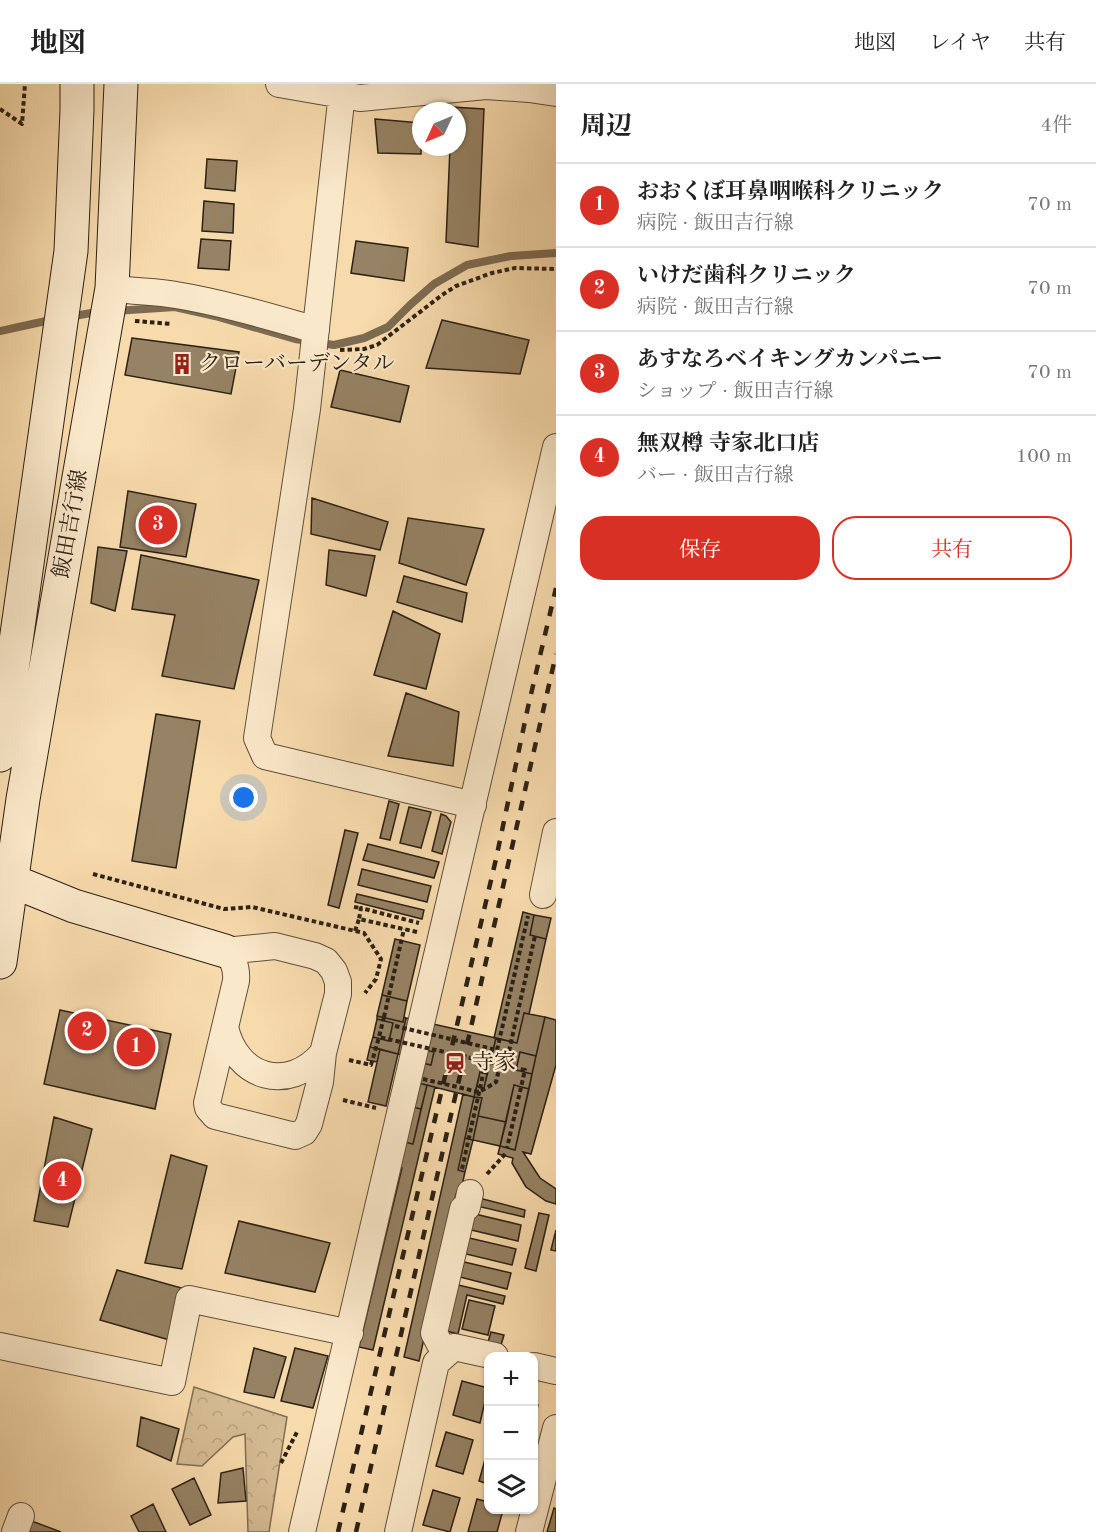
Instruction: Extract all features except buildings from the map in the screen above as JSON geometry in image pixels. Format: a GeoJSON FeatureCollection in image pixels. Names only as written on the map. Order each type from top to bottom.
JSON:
{"type":"FeatureCollection","features":[{"type":"Feature","properties":{"kind":"main road","name":"飯田吉行線"},"geometry":{"type":"LineString","coordinates":[[0,755],[71,251],[77,84]]}},
{"type":"Feature","properties":{"kind":"main road","name":"飯田吉行線"},"geometry":{"type":"LineString","coordinates":[[0,962],[5,878],[23,799],[112,288],[121,84]]}},
{"type":"Feature","properties":{"kind":"main road"},"geometry":{"type":"LineString","coordinates":[[5,878],[74,906],[225,951]]}},
{"type":"Feature","properties":{"kind":"street"},"geometry":{"type":"LineString","coordinates":[[279,84],[343,90],[370,97],[486,86],[556,93]]}},
{"type":"Feature","properties":{"kind":"street"},"geometry":{"type":"LineString","coordinates":[[343,90],[307,408],[257,738],[265,756],[473,805]]}},
{"type":"Feature","properties":{"kind":"street"},"geometry":{"type":"LineString","coordinates":[[112,288],[175,295],[240,308],[316,330]]}},
{"type":"Feature","properties":{"kind":"street"},"geometry":{"type":"LineString","coordinates":[[302,1532],[556,447]]}},
{"type":"Feature","properties":{"kind":"street"},"geometry":{"type":"LineString","coordinates":[[536,904],[556,832]]}},
{"type":"Feature","properties":{"kind":"street"},"geometry":{"type":"LineString","coordinates":[[275,946],[315,956],[334,970],[338,982],[338,994],[334,1056],[320,1082],[309,1124],[304,1132],[295,1136],[220,1118],[211,1113],[207,1103],[237,974],[233,961],[225,951],[275,946]]}},
{"type":"Feature","properties":{"kind":"street"},"geometry":{"type":"LineString","coordinates":[[225,1027],[232,1049],[239,1059],[259,1073],[283,1076],[295,1074],[334,1056]]}},
{"type":"Feature","properties":{"kind":"street"},"geometry":{"type":"LineString","coordinates":[[445,1354],[434,1333],[463,1209],[467,1207],[466,1182]]}},
{"type":"Feature","properties":{"kind":"street"},"geometry":{"type":"LineString","coordinates":[[0,1346],[172,1382],[189,1299],[350,1333]]}},
{"type":"Feature","properties":{"kind":"street"},"geometry":{"type":"LineString","coordinates":[[398,1532],[436,1363],[454,1347],[484,1354]]}},
{"type":"Feature","properties":{"kind":"street"},"geometry":{"type":"LineString","coordinates":[[538,1367],[556,1371]]}},
{"type":"Feature","properties":{"kind":"street"},"geometry":{"type":"LineString","coordinates":[[529,1532],[556,1428]]}},
{"type":"Feature","properties":{"kind":"path"},"geometry":{"type":"LineString","coordinates":[[0,109],[22,124],[25,84]]}},
{"type":"Feature","properties":{"kind":"path"},"geometry":{"type":"LineString","coordinates":[[395,1026],[498,1050],[536,904]]}},
{"type":"Feature","properties":{"kind":"path"},"geometry":{"type":"LineString","coordinates":[[354,907],[426,925]]}},
{"type":"Feature","properties":{"kind":"path"},"geometry":{"type":"LineString","coordinates":[[355,931],[361,908]]}},
{"type":"Feature","properties":{"kind":"path"},"geometry":{"type":"LineString","coordinates":[[359,919],[417,932],[414,943]]}},
{"type":"Feature","properties":{"kind":"path"},"geometry":{"type":"LineString","coordinates":[[334,1056],[371,1065],[404,929]]}},
{"type":"Feature","properties":{"kind":"path"},"geometry":{"type":"LineString","coordinates":[[506,1066],[536,936]]}},
{"type":"Feature","properties":{"kind":"path"},"geometry":{"type":"LineString","coordinates":[[379,1037],[525,1071],[507,1148]]}},
{"type":"Feature","properties":{"kind":"path"},"geometry":{"type":"LineString","coordinates":[[466,1182],[479,1092],[486,1061]]}},
{"type":"Feature","properties":{"kind":"path"},"geometry":{"type":"LineString","coordinates":[[423,1079],[479,1092],[496,1082],[500,1065]]}},
{"type":"Feature","properties":{"kind":"path"},"geometry":{"type":"LineString","coordinates":[[337,1099],[376,1108],[377,1104]]}},
{"type":"Feature","properties":{"kind":"path"},"geometry":{"type":"LineString","coordinates":[[281,1463],[298,1430]]}},
{"type":"Feature","properties":{"kind":"green space"},"geometry":{"type":"Polygon","coordinates":[[[194,1387],[287,1417],[269,1532],[248,1532],[245,1434],[233,1437],[202,1466],[177,1464],[194,1387]]]}},
{"type":"Feature","properties":{"kind":"waterway"},"geometry":{"type":"LineString","coordinates":[[115,311],[175,307],[295,339],[334,345],[364,338],[388,327],[434,284],[467,265],[511,256],[556,253]]}},
{"type":"Feature","properties":{"kind":"waterway"},"geometry":{"type":"LineString","coordinates":[[68,317],[103,311]]}},
{"type":"Feature","properties":{"kind":"waterway"},"geometry":{"type":"LineString","coordinates":[[0,331],[55,319]]}},
{"type":"Feature","properties":{"kind":"railway"},"geometry":{"type":"LineString","coordinates":[[338,1532],[496,859],[556,588]]}},
{"type":"Feature","properties":{"kind":"railway"},"geometry":{"type":"LineString","coordinates":[[356,1532],[556,654]]}},
{"type":"Feature","properties":{"kind":"place","name":"クローバーデンタル"},"geometry":{"type":"Point","coordinates":[182,364]}},
{"type":"Feature","properties":{"kind":"place","name":"あすなろベイキングカンパニー"},"geometry":{"type":"Point","coordinates":[158,525]}},
{"type":"Feature","properties":{"kind":"place","name":"いけだ歯科クリニック"},"geometry":{"type":"Point","coordinates":[87,1031]}},
{"type":"Feature","properties":{"kind":"place","name":"おおくぼ耳鼻咽喉科クリニック"},"geometry":{"type":"Point","coordinates":[136,1047]}},
{"type":"Feature","properties":{"kind":"place","name":"寺家"},"geometry":{"type":"Point","coordinates":[455,1063]}},
{"type":"Feature","properties":{"kind":"place","name":"無双樽 寺家北口店"},"geometry":{"type":"Point","coordinates":[62,1181]}}]}
